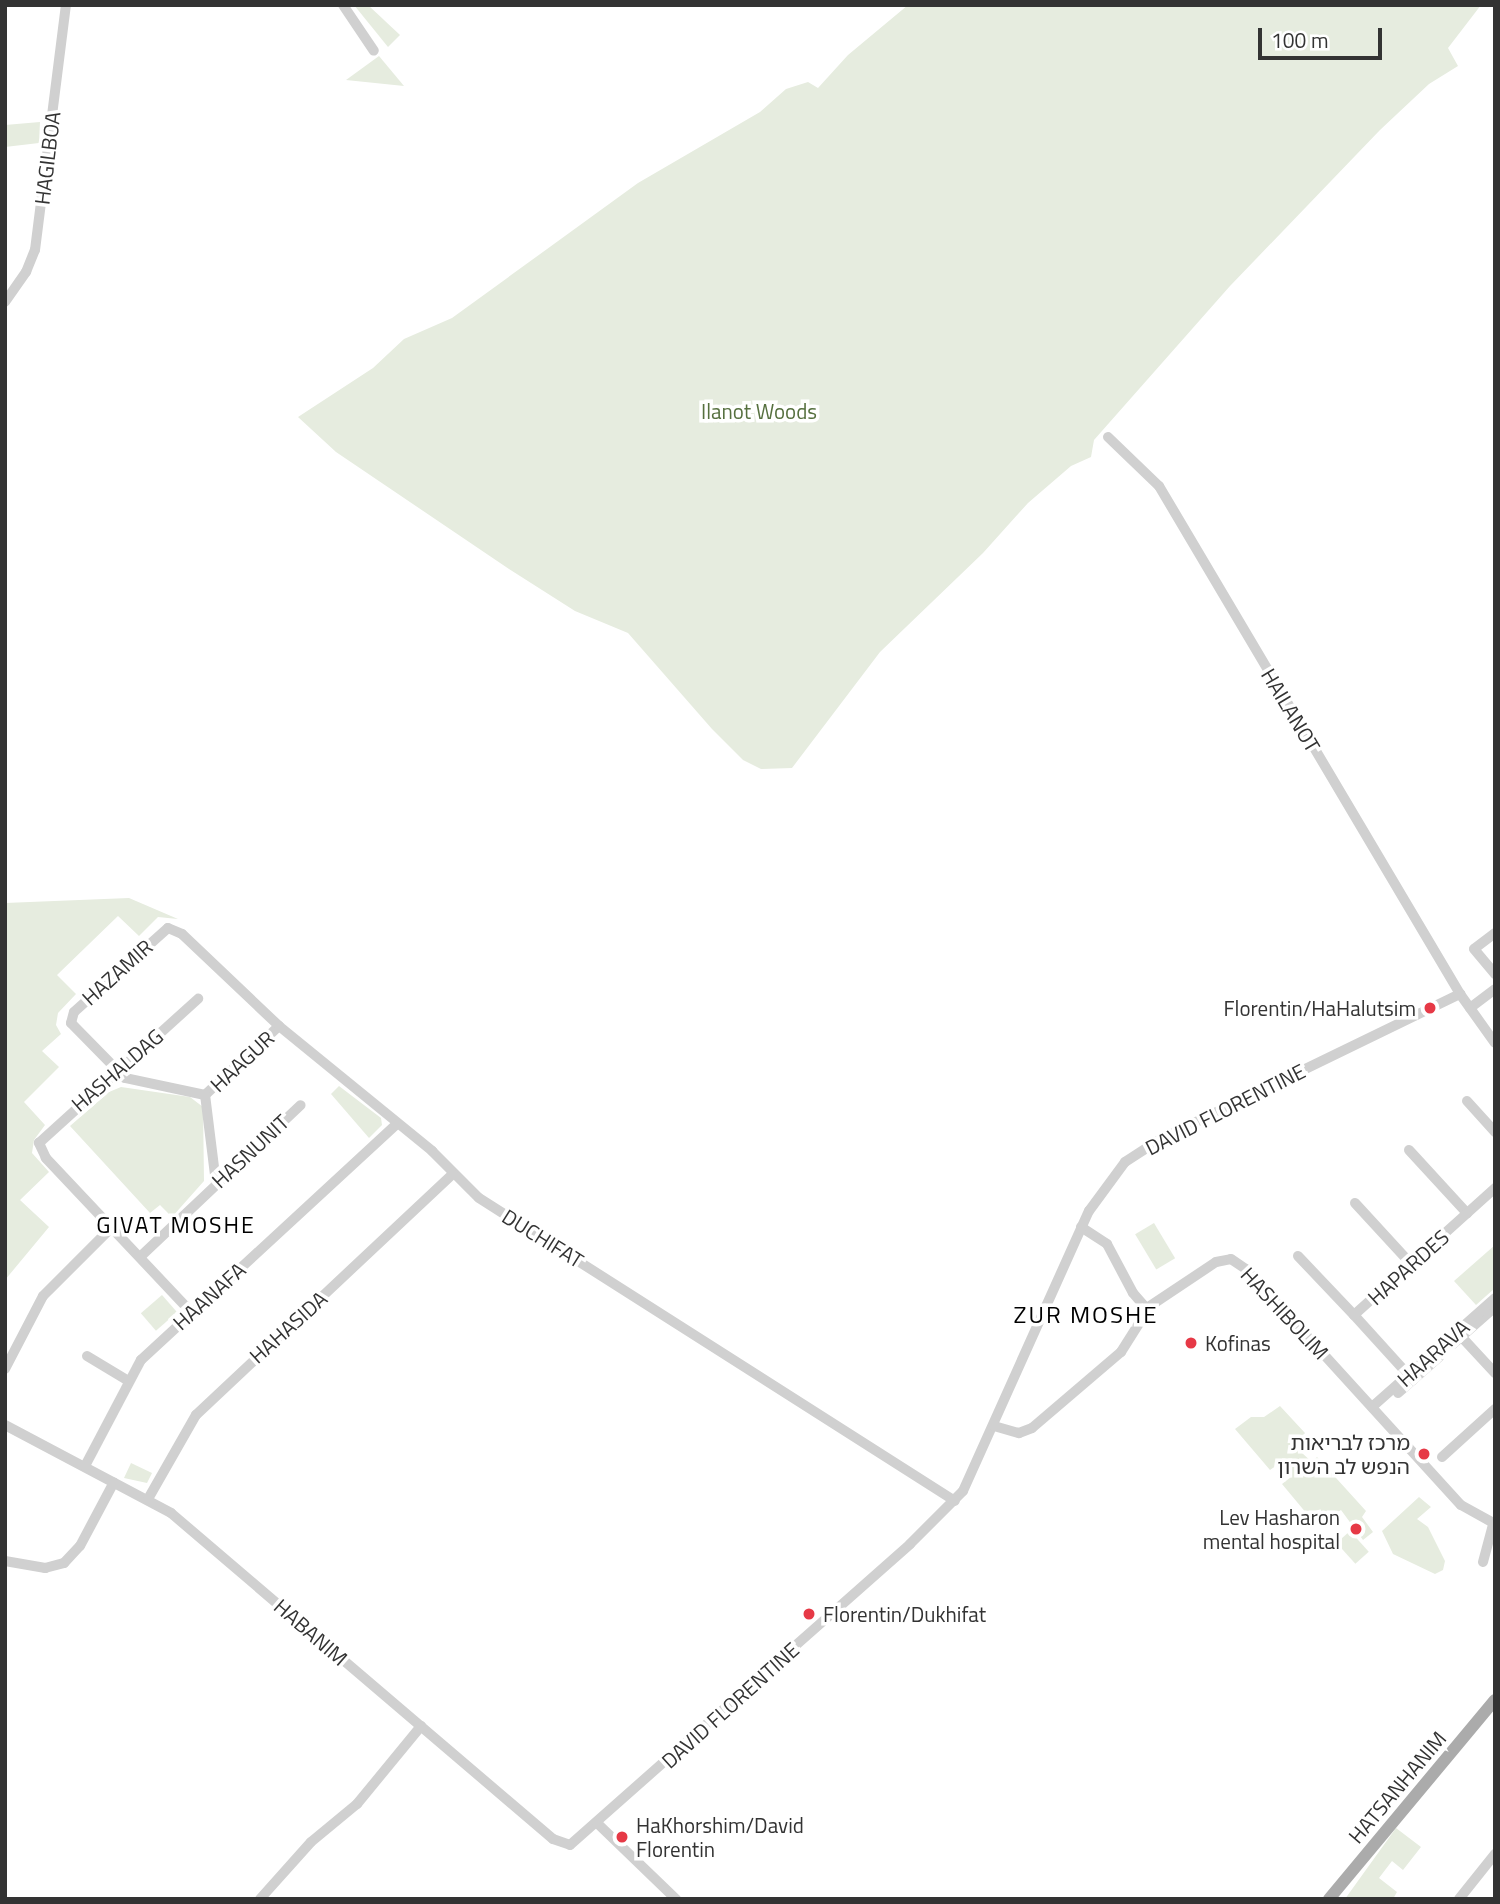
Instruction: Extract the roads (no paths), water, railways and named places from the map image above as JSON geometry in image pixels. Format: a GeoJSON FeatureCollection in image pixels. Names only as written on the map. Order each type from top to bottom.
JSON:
{"type":"FeatureCollection","features":[{"type":"Feature","properties":{"kind":"main road","name":"HATSANHANIM"},"geometry":{"type":"LineString","coordinates":[[1329,1899],[1495,1700]]}},
{"type":"Feature","properties":{"kind":"street","name":"HAGILBOA"},"geometry":{"type":"LineString","coordinates":[[5,302],[26,272],[35,250],[66,5]]}},
{"type":"Feature","properties":{"kind":"street"},"geometry":{"type":"LineString","coordinates":[[343,5],[374,51]]}},
{"type":"Feature","properties":{"kind":"street","name":"HAILANOT"},"geometry":{"type":"LineString","coordinates":[[1108,437],[1158,486],[1469,1009],[1495,1043]]}},
{"type":"Feature","properties":{"kind":"street","name":"DUCHIFAT"},"geometry":{"type":"LineString","coordinates":[[168,928],[182,934],[279,1026],[490,1205],[955,1501]]}},
{"type":"Feature","properties":{"kind":"street","name":"HAZAMIR"},"geometry":{"type":"LineString","coordinates":[[168,928],[71,1017],[75,1028],[116,1072],[132,1080],[205,1095]]}},
{"type":"Feature","properties":{"kind":"street"},"geometry":{"type":"LineString","coordinates":[[1495,933],[1474,949],[1495,974]]}},
{"type":"Feature","properties":{"kind":"street"},"geometry":{"type":"LineString","coordinates":[[1469,1009],[1495,989]]}},
{"type":"Feature","properties":{"kind":"street","name":"DAVID FLORENTINE"},"geometry":{"type":"LineString","coordinates":[[597,1823],[955,1501],[975,1471],[1081,1227],[1114,1173],[1141,1151],[1460,994]]}},
{"type":"Feature","properties":{"kind":"street","name":"HASHALDAG"},"geometry":{"type":"LineString","coordinates":[[111,1228],[46,1158],[39,1143],[198,999]]}},
{"type":"Feature","properties":{"kind":"street","name":"HAAGUR"},"geometry":{"type":"LineString","coordinates":[[205,1095],[279,1026]]}},
{"type":"Feature","properties":{"kind":"street"},"geometry":{"type":"LineString","coordinates":[[205,1095],[216,1183]]}},
{"type":"Feature","properties":{"kind":"street"},"geometry":{"type":"LineString","coordinates":[[1467,1101],[1495,1132]]}},
{"type":"Feature","properties":{"kind":"street","name":"HASNUNIT"},"geometry":{"type":"LineString","coordinates":[[140,1258],[301,1105]]}},
{"type":"Feature","properties":{"kind":"street","name":"HAANAFA"},"geometry":{"type":"LineString","coordinates":[[85,1466],[127,1380],[191,1312],[397,1124]]}},
{"type":"Feature","properties":{"kind":"street"},"geometry":{"type":"LineString","coordinates":[[1409,1150],[1467,1213]]}},
{"type":"Feature","properties":{"kind":"street","name":"HAHASIDA"},"geometry":{"type":"LineString","coordinates":[[149,1499],[196,1415],[453,1174]]}},
{"type":"Feature","properties":{"kind":"street","name":"HAPARDES"},"geometry":{"type":"LineString","coordinates":[[1411,1377],[1354,1315],[1495,1188]]}},
{"type":"Feature","properties":{"kind":"street"},"geometry":{"type":"LineString","coordinates":[[1355,1203],[1411,1264]]}},
{"type":"Feature","properties":{"kind":"street"},"geometry":{"type":"LineString","coordinates":[[1081,1227],[1107,1244],[1133,1293],[1147,1309]]}},
{"type":"Feature","properties":{"kind":"street"},"geometry":{"type":"LineString","coordinates":[[5,1369],[43,1296],[111,1228],[191,1312]]}},
{"type":"Feature","properties":{"kind":"street"},"geometry":{"type":"LineString","coordinates":[[1298,1256],[1354,1315]]}},
{"type":"Feature","properties":{"kind":"street","name":"HASHIBOLIM"},"geometry":{"type":"LineString","coordinates":[[994,1426],[1019,1433],[1032,1428],[1121,1352],[1147,1309],[1216,1262],[1236,1261],[1461,1505],[1494,1524]]}},
{"type":"Feature","properties":{"kind":"street","name":"HAARAVA"},"geometry":{"type":"LineString","coordinates":[[1374,1410],[1495,1298]]}},
{"type":"Feature","properties":{"kind":"street","name":"HAARAVA"},"geometry":{"type":"LineString","coordinates":[[1459,1334],[1495,1307]]}},
{"type":"Feature","properties":{"kind":"street"},"geometry":{"type":"LineString","coordinates":[[1459,1334],[1495,1373]]}},
{"type":"Feature","properties":{"kind":"street"},"geometry":{"type":"LineString","coordinates":[[87,1356],[127,1380]]}},
{"type":"Feature","properties":{"kind":"street"},"geometry":{"type":"LineString","coordinates":[[1442,1457],[1495,1409]]}},
{"type":"Feature","properties":{"kind":"street","name":"HABANIM"},"geometry":{"type":"LineString","coordinates":[[5,1425],[149,1499],[188,1526],[559,1842],[570,1845],[597,1823]]}},
{"type":"Feature","properties":{"kind":"street"},"geometry":{"type":"LineString","coordinates":[[5,1562],[45,1568],[64,1563],[80,1546],[114,1482]]}},
{"type":"Feature","properties":{"kind":"street"},"geometry":{"type":"LineString","coordinates":[[1483,1562],[1494,1524]]}},
{"type":"Feature","properties":{"kind":"street"},"geometry":{"type":"LineString","coordinates":[[260,1899],[311,1842],[357,1804],[421,1726]]}},
{"type":"Feature","properties":{"kind":"street"},"geometry":{"type":"LineString","coordinates":[[597,1823],[676,1899]]}},
{"type":"Feature","properties":{"kind":"street"},"geometry":{"type":"LineString","coordinates":[[1459,1899],[1495,1854]]}},
{"type":"Feature","properties":{"kind":"place","name":"Florentin/HaHalutsim"},"geometry":{"type":"Point","coordinates":[1430,1008]}},
{"type":"Feature","properties":{"kind":"place","name":"Kofinas"},"geometry":{"type":"Point","coordinates":[1191,1343]}},
{"type":"Feature","properties":{"kind":"place","name":"מרכז לבריאות הנפש לב השרון"},"geometry":{"type":"Point","coordinates":[1424,1454]}},
{"type":"Feature","properties":{"kind":"place","name":"Lev Hasharon mental hospital"},"geometry":{"type":"Point","coordinates":[1356,1529]}},
{"type":"Feature","properties":{"kind":"place","name":"Florentin/Dukhifat"},"geometry":{"type":"Point","coordinates":[809,1614]}},
{"type":"Feature","properties":{"kind":"place","name":"HaKhorshim/David Florentin"},"geometry":{"type":"Point","coordinates":[622,1837]}},
{"type":"Feature","properties":{"kind":"district","name":"GIVAT MOSHE"},"geometry":{"type":"Point","coordinates":[176,1225]}},
{"type":"Feature","properties":{"kind":"district","name":"ZUR MOSHE"},"geometry":{"type":"Point","coordinates":[1086,1315]}},
{"type":"Feature","properties":{"kind":"park label","name":"Ilanot Woods"},"geometry":{"type":"Point","coordinates":[759,411]}}]}
